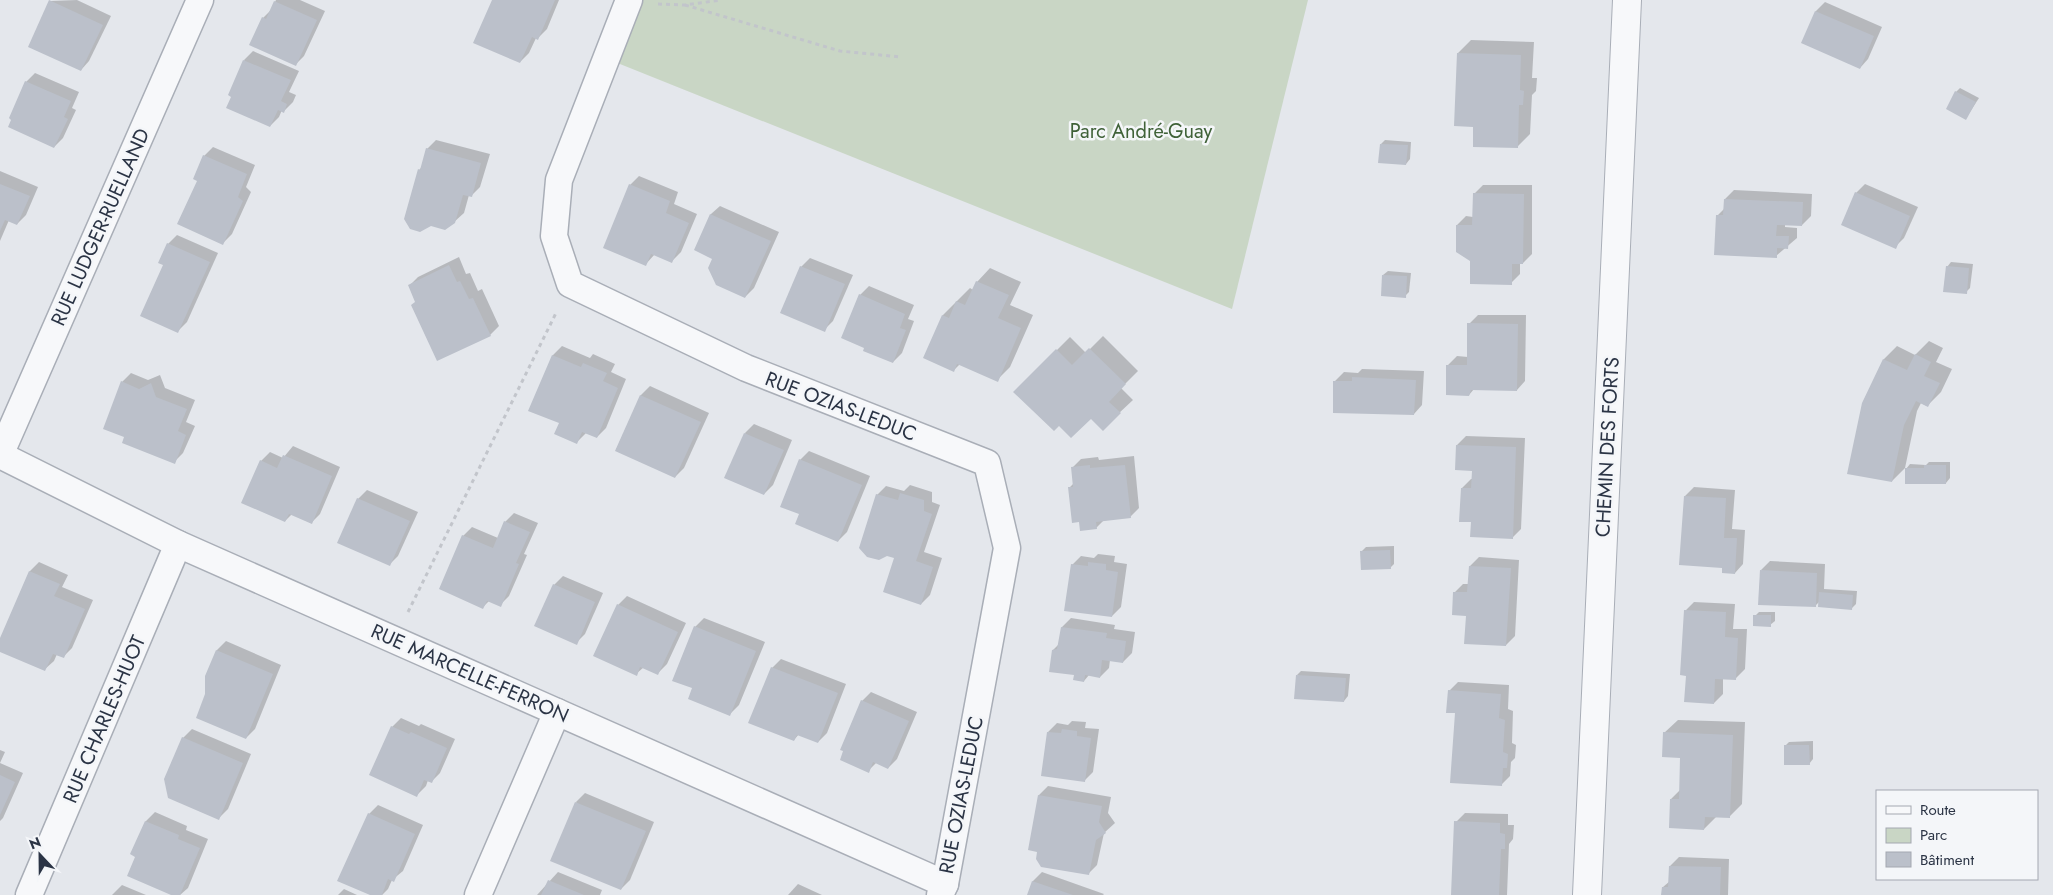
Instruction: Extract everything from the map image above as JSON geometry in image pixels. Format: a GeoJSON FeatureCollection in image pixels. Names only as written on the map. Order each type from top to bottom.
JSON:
{"type":"FeatureCollection","features":[{"type":"Feature","properties":{"kind":"street","name":"RUE LUDGER-RUELLAND"},"geometry":{"type":"LineString","coordinates":[[0,455],[200,0]]}},
{"type":"Feature","properties":{"kind":"street","name":"CHEMIN DES FORTS"},"geometry":{"type":"LineString","coordinates":[[1587,895],[1627,0]]}},
{"type":"Feature","properties":{"kind":"street"},"geometry":{"type":"LineString","coordinates":[[570,284],[554,236],[559,180],[628,2]]}},
{"type":"Feature","properties":{"kind":"street","name":"RUE OZIAS-LEDUC"},"geometry":{"type":"LineString","coordinates":[[570,284],[746,368],[987,463],[1007,548],[942,890]]}},
{"type":"Feature","properties":{"kind":"street","name":"RUE MARCELLE-FERRON"},"geometry":{"type":"LineString","coordinates":[[0,455],[178,544],[557,712],[942,890]]}},
{"type":"Feature","properties":{"kind":"street","name":"RUE CHARLES-HUOT"},"geometry":{"type":"LineString","coordinates":[[29,895],[178,544]]}},
{"type":"Feature","properties":{"kind":"street"},"geometry":{"type":"LineString","coordinates":[[478,895],[557,712]]}},
{"type":"Feature","properties":{"kind":"path"},"geometry":{"type":"LineString","coordinates":[[628,2],[685,5],[721,0]]}},
{"type":"Feature","properties":{"kind":"path"},"geometry":{"type":"LineString","coordinates":[[685,5],[840,51],[901,57]]}},
{"type":"Feature","properties":{"kind":"path"},"geometry":{"type":"LineString","coordinates":[[394,640],[570,284]]}},
{"type":"Feature","properties":{"kind":"green space","name":"Parc André-Guay"},"geometry":{"type":"Polygon","coordinates":[[[629,0],[1308,0],[1232,309],[605,58],[629,0]]]}},
{"type":"Feature","properties":{"kind":"building"},"geometry":{"type":"Polygon","coordinates":[[[49,0],[103,25],[81,71],[28,47],[49,0]]]}},
{"type":"Feature","properties":{"kind":"building"},"geometry":{"type":"Polygon","coordinates":[[[492,0],[555,0],[538,40],[532,37],[520,63],[473,43],[492,0]]]}},
{"type":"Feature","properties":{"kind":"building"},"geometry":{"type":"Polygon","coordinates":[[[274,1],[317,20],[296,66],[249,45],[262,17],[266,19],[274,1]]]}},
{"type":"Feature","properties":{"kind":"building"},"geometry":{"type":"Polygon","coordinates":[[[1815,11],[1874,36],[1860,69],[1801,43],[1815,11]]]}},
{"type":"Feature","properties":{"kind":"building"},"geometry":{"type":"Polygon","coordinates":[[[1457,53],[1521,55],[1520,90],[1524,91],[1523,105],[1519,105],[1518,148],[1473,147],[1473,127],[1454,126],[1457,53]]]}},
{"type":"Feature","properties":{"kind":"building"},"geometry":{"type":"Polygon","coordinates":[[[243,60],[291,80],[281,101],[287,104],[284,113],[278,110],[270,127],[226,108],[231,97],[228,95],[243,60]]]}},
{"type":"Feature","properties":{"kind":"building"},"geometry":{"type":"Polygon","coordinates":[[[25,81],[71,101],[64,117],[68,119],[54,148],[8,127],[11,120],[9,118],[25,81]]]}},
{"type":"Feature","properties":{"kind":"building"},"geometry":{"type":"Polygon","coordinates":[[[1955,91],[1976,102],[1966,120],[1946,109],[1955,91]]]}},
{"type":"Feature","properties":{"kind":"building"},"geometry":{"type":"Polygon","coordinates":[[[1380,144],[1408,145],[1406,165],[1378,163],[1380,144]]]}},
{"type":"Feature","properties":{"kind":"building"},"geometry":{"type":"Polygon","coordinates":[[[426,148],[481,163],[472,197],[463,195],[455,223],[445,230],[431,226],[420,232],[410,229],[404,219],[426,148]]]}},
{"type":"Feature","properties":{"kind":"building"},"geometry":{"type":"Polygon","coordinates":[[[203,155],[247,174],[238,197],[243,201],[223,245],[177,224],[197,181],[193,179],[203,155]]]}},
{"type":"Feature","properties":{"kind":"building"},"geometry":{"type":"Polygon","coordinates":[[[0,184],[30,196],[17,225],[5,220],[0,231],[0,184]]]}},
{"type":"Feature","properties":{"kind":"building"},"geometry":{"type":"Polygon","coordinates":[[[629,184],[670,201],[666,213],[689,223],[672,263],[651,254],[646,266],[603,248],[629,184]]]}},
{"type":"Feature","properties":{"kind":"building"},"geometry":{"type":"Polygon","coordinates":[[[1855,192],[1910,216],[1896,249],[1841,225],[1855,192]]]}},
{"type":"Feature","properties":{"kind":"building"},"geometry":{"type":"Polygon","coordinates":[[[1473,193],[1524,194],[1523,264],[1512,264],[1512,285],[1470,284],[1470,261],[1456,252],[1456,225],[1472,225],[1473,193]]]}},
{"type":"Feature","properties":{"kind":"building"},"geometry":{"type":"Polygon","coordinates":[[[1724,199],[1803,202],[1802,226],[1777,225],[1776,236],[1789,236],[1788,249],[1777,248],[1777,258],[1714,255],[1716,215],[1723,215],[1724,199]]]}},
{"type":"Feature","properties":{"kind":"building"},"geometry":{"type":"Polygon","coordinates":[[[710,214],[771,241],[745,298],[716,285],[708,268],[712,259],[694,250],[710,214]]]}},
{"type":"Feature","properties":{"kind":"building"},"geometry":{"type":"Polygon","coordinates":[[[167,243],[210,262],[178,333],[140,316],[163,265],[158,263],[167,243]]]}},
{"type":"Feature","properties":{"kind":"building"},"geometry":{"type":"Polygon","coordinates":[[[449,265],[457,282],[460,281],[469,299],[473,298],[491,336],[437,361],[411,305],[415,302],[408,285],[449,265]]]}},
{"type":"Feature","properties":{"kind":"building"},"geometry":{"type":"Polygon","coordinates":[[[800,266],[845,284],[825,332],[780,313],[800,266]]]}},
{"type":"Feature","properties":{"kind":"building"},"geometry":{"type":"Polygon","coordinates":[[[1946,266],[1969,268],[1967,294],[1943,292],[1946,266]]]}},
{"type":"Feature","properties":{"kind":"building"},"geometry":{"type":"Polygon","coordinates":[[[1382,275],[1407,276],[1406,298],[1381,296],[1382,275]]]}},
{"type":"Feature","properties":{"kind":"building"},"geometry":{"type":"Polygon","coordinates":[[[976,281],[1009,295],[998,318],[1021,328],[998,382],[957,364],[954,372],[923,358],[942,315],[949,318],[956,301],[965,305],[976,281]]]}},
{"type":"Feature","properties":{"kind":"building"},"geometry":{"type":"Polygon","coordinates":[[[859,294],[905,314],[900,328],[906,330],[893,363],[863,351],[864,348],[841,338],[859,294]]]}},
{"type":"Feature","properties":{"kind":"building"},"geometry":{"type":"Polygon","coordinates":[[[1467,323],[1518,324],[1517,391],[1471,390],[1469,396],[1446,395],[1446,365],[1467,365],[1467,323]]]}},
{"type":"Feature","properties":{"kind":"building"},"geometry":{"type":"Polygon","coordinates":[[[1089,348],[1126,384],[1109,402],[1121,413],[1103,431],[1091,419],[1071,438],[1059,426],[1054,431],[1013,392],[1056,349],[1072,365],[1089,348]]]}},
{"type":"Feature","properties":{"kind":"building"},"geometry":{"type":"Polygon","coordinates":[[[1915,354],[1931,362],[1924,376],[1940,383],[1928,407],[1916,401],[1904,425],[1892,482],[1847,474],[1862,403],[1883,359],[1907,370],[1915,354]]]}},
{"type":"Feature","properties":{"kind":"building"},"geometry":{"type":"Polygon","coordinates":[[[552,355],[581,367],[583,363],[607,373],[603,381],[618,388],[597,438],[582,432],[577,444],[554,434],[559,423],[528,411],[552,355]]]}},
{"type":"Feature","properties":{"kind":"building"},"geometry":{"type":"Polygon","coordinates":[[[1352,377],[1416,380],[1414,415],[1333,413],[1333,381],[1352,381],[1352,377]]]}},
{"type":"Feature","properties":{"kind":"building"},"geometry":{"type":"Polygon","coordinates":[[[121,381],[139,389],[151,383],[156,397],[187,409],[178,431],[186,435],[175,464],[122,443],[124,437],[103,429],[121,381]]]}},
{"type":"Feature","properties":{"kind":"building"},"geometry":{"type":"Polygon","coordinates":[[[640,395],[701,422],[675,478],[615,451],[640,395]]]}},
{"type":"Feature","properties":{"kind":"building"},"geometry":{"type":"Polygon","coordinates":[[[744,433],[784,450],[764,495],[724,478],[744,433]]]}},
{"type":"Feature","properties":{"kind":"building"},"geometry":{"type":"Polygon","coordinates":[[[1456,445],[1516,447],[1513,539],[1470,537],[1471,522],[1459,522],[1461,488],[1471,488],[1472,471],[1455,470],[1456,445]]]}},
{"type":"Feature","properties":{"kind":"building"},"geometry":{"type":"Polygon","coordinates":[[[283,455],[332,476],[312,524],[289,514],[285,522],[241,503],[260,460],[277,468],[283,455]]]}},
{"type":"Feature","properties":{"kind":"building"},"geometry":{"type":"Polygon","coordinates":[[[799,459],[862,485],[838,542],[795,524],[799,514],[780,507],[799,459]]]}},
{"type":"Feature","properties":{"kind":"building"},"geometry":{"type":"Polygon","coordinates":[[[1090,465],[1090,468],[1125,465],[1131,518],[1096,522],[1097,529],[1080,531],[1079,522],[1072,523],[1068,487],[1073,487],[1071,467],[1090,465]]]}},
{"type":"Feature","properties":{"kind":"building"},"geometry":{"type":"Polygon","coordinates":[[[1924,465],[1946,465],[1946,484],[1905,484],[1905,468],[1924,468],[1924,465]]]}},
{"type":"Feature","properties":{"kind":"building"},"geometry":{"type":"Polygon","coordinates":[[[900,493],[924,500],[924,511],[932,514],[916,561],[933,567],[921,605],[883,592],[894,558],[887,556],[879,560],[867,557],[859,548],[876,494],[898,500],[900,493]]]}},
{"type":"Feature","properties":{"kind":"building"},"geometry":{"type":"Polygon","coordinates":[[[1684,496],[1726,498],[1724,538],[1737,538],[1735,574],[1722,573],[1722,568],[1679,565],[1684,496]]]}},
{"type":"Feature","properties":{"kind":"building"},"geometry":{"type":"Polygon","coordinates":[[[357,498],[410,521],[390,566],[337,543],[357,498]]]}},
{"type":"Feature","properties":{"kind":"building"},"geometry":{"type":"Polygon","coordinates":[[[504,521],[530,532],[516,563],[519,564],[501,607],[487,601],[483,609],[439,589],[462,535],[493,548],[504,521]]]}},
{"type":"Feature","properties":{"kind":"building"},"geometry":{"type":"Polygon","coordinates":[[[1390,550],[1391,569],[1361,570],[1360,551],[1390,550]]]}},
{"type":"Feature","properties":{"kind":"building"},"geometry":{"type":"Polygon","coordinates":[[[1088,562],[1106,564],[1106,570],[1118,572],[1112,617],[1064,611],[1071,564],[1088,566],[1088,562]]]}},
{"type":"Feature","properties":{"kind":"building"},"geometry":{"type":"Polygon","coordinates":[[[1469,566],[1511,568],[1506,646],[1464,644],[1466,616],[1452,615],[1453,592],[1467,592],[1469,566]]]}},
{"type":"Feature","properties":{"kind":"building"},"geometry":{"type":"Polygon","coordinates":[[[1760,570],[1817,573],[1816,607],[1758,605],[1760,570]]]}},
{"type":"Feature","properties":{"kind":"building"},"geometry":{"type":"Polygon","coordinates":[[[29,571],[60,584],[54,596],[85,609],[64,658],[53,654],[45,671],[0,652],[0,638],[29,571]]]}},
{"type":"Feature","properties":{"kind":"building"},"geometry":{"type":"Polygon","coordinates":[[[553,584],[595,602],[577,645],[534,626],[553,584]]]}},
{"type":"Feature","properties":{"kind":"building"},"geometry":{"type":"Polygon","coordinates":[[[1819,592],[1853,595],[1852,610],[1818,607],[1819,592]]]}},
{"type":"Feature","properties":{"kind":"building"},"geometry":{"type":"Polygon","coordinates":[[[617,604],[678,632],[658,675],[640,667],[637,676],[593,656],[617,604]]]}},
{"type":"Feature","properties":{"kind":"building"},"geometry":{"type":"Polygon","coordinates":[[[1684,610],[1726,612],[1725,637],[1738,638],[1736,680],[1715,679],[1714,704],[1684,702],[1686,676],[1680,675],[1684,610]]]}},
{"type":"Feature","properties":{"kind":"building"},"geometry":{"type":"Polygon","coordinates":[[[1753,615],[1771,615],[1771,627],[1753,626],[1753,615]]]}},
{"type":"Feature","properties":{"kind":"building"},"geometry":{"type":"Polygon","coordinates":[[[694,626],[756,651],[730,716],[688,699],[692,688],[672,681],[694,626]]]}},
{"type":"Feature","properties":{"kind":"building"},"geometry":{"type":"Polygon","coordinates":[[[1061,627],[1107,633],[1106,638],[1126,641],[1123,663],[1102,660],[1100,678],[1085,675],[1084,682],[1073,680],[1074,675],[1049,672],[1052,650],[1057,649],[1061,627]]]}},
{"type":"Feature","properties":{"kind":"building"},"geometry":{"type":"Polygon","coordinates":[[[216,650],[273,674],[246,739],[196,718],[205,694],[205,676],[216,650]]]}},
{"type":"Feature","properties":{"kind":"building"},"geometry":{"type":"Polygon","coordinates":[[[771,667],[838,693],[818,743],[797,735],[794,741],[748,723],[771,667]]]}},
{"type":"Feature","properties":{"kind":"building"},"geometry":{"type":"Polygon","coordinates":[[[1296,675],[1346,678],[1344,702],[1294,699],[1296,675]]]}},
{"type":"Feature","properties":{"kind":"building"},"geometry":{"type":"Polygon","coordinates":[[[1448,690],[1501,694],[1499,718],[1505,720],[1503,752],[1508,754],[1507,768],[1503,768],[1502,786],[1450,783],[1455,713],[1446,713],[1448,690]]]}},
{"type":"Feature","properties":{"kind":"building"},"geometry":{"type":"Polygon","coordinates":[[[861,700],[909,721],[888,769],[873,762],[869,773],[840,760],[843,751],[840,750],[861,700]]]}},
{"type":"Feature","properties":{"kind":"building"},"geometry":{"type":"Polygon","coordinates":[[[391,726],[409,734],[411,732],[447,748],[432,783],[424,780],[417,797],[369,775],[391,726]]]}},
{"type":"Feature","properties":{"kind":"building"},"geometry":{"type":"Polygon","coordinates":[[[1062,729],[1077,731],[1077,736],[1091,738],[1085,782],[1041,776],[1047,732],[1061,733],[1062,729]]]}},
{"type":"Feature","properties":{"kind":"building"},"geometry":{"type":"Polygon","coordinates":[[[1663,732],[1733,735],[1730,818],[1705,817],[1704,830],[1669,828],[1670,799],[1679,799],[1680,758],[1662,757],[1663,732]]]}},
{"type":"Feature","properties":{"kind":"building"},"geometry":{"type":"Polygon","coordinates":[[[182,737],[243,763],[219,820],[168,798],[164,779],[182,737]]]}},
{"type":"Feature","properties":{"kind":"building"},"geometry":{"type":"Polygon","coordinates":[[[1784,745],[1809,745],[1810,765],[1784,765],[1784,745]]]}},
{"type":"Feature","properties":{"kind":"building"},"geometry":{"type":"Polygon","coordinates":[[[0,775],[15,782],[0,815],[0,775]]]}},
{"type":"Feature","properties":{"kind":"building"},"geometry":{"type":"Polygon","coordinates":[[[1038,795],[1102,806],[1099,822],[1106,833],[1096,840],[1089,875],[1041,867],[1036,859],[1037,852],[1028,850],[1038,795]]]}},
{"type":"Feature","properties":{"kind":"building"},"geometry":{"type":"Polygon","coordinates":[[[575,802],[646,831],[621,890],[550,861],[575,802]]]}},
{"type":"Feature","properties":{"kind":"building"},"geometry":{"type":"Polygon","coordinates":[[[368,813],[415,834],[394,882],[388,879],[382,895],[370,895],[337,881],[368,813]]]}},
{"type":"Feature","properties":{"kind":"building"},"geometry":{"type":"Polygon","coordinates":[[[145,821],[179,835],[178,839],[200,848],[180,895],[171,895],[127,876],[135,857],[130,854],[145,821]]]}},
{"type":"Feature","properties":{"kind":"building"},"geometry":{"type":"Polygon","coordinates":[[[1454,821],[1500,823],[1500,833],[1505,834],[1505,849],[1501,849],[1499,895],[1451,895],[1454,821]]]}},
{"type":"Feature","properties":{"kind":"building"},"geometry":{"type":"Polygon","coordinates":[[[1669,866],[1721,867],[1720,895],[1661,895],[1662,887],[1668,887],[1669,866]]]}},
{"type":"Feature","properties":{"kind":"building"},"geometry":{"type":"Polygon","coordinates":[[[548,880],[584,895],[541,895],[548,880]]]}},
{"type":"Feature","properties":{"kind":"building"},"geometry":{"type":"Polygon","coordinates":[[[1032,881],[1073,895],[1027,895],[1032,881]]]}}]}
